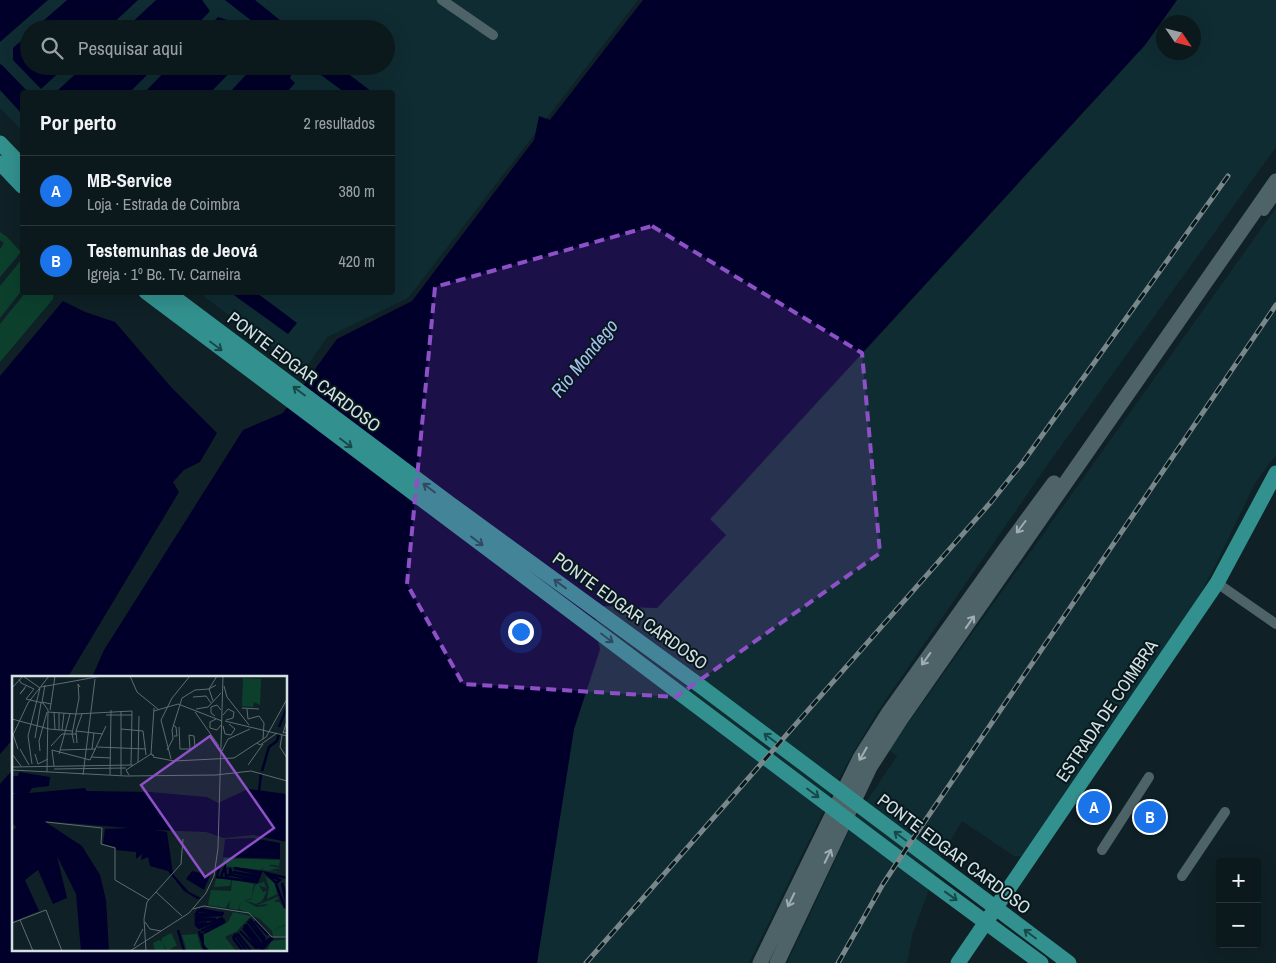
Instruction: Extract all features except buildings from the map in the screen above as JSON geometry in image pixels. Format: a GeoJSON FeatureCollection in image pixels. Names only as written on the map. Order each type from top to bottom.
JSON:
{"type":"FeatureCollection","features":[{"type":"Feature","properties":{"kind":"main road"},"geometry":{"type":"LineString","coordinates":[[0,143],[20,164]]}},
{"type":"Feature","properties":{"kind":"main road"},"geometry":{"type":"LineString","coordinates":[[0,163],[20,184]]}},
{"type":"Feature","properties":{"kind":"main road"},"geometry":{"type":"LineString","coordinates":[[760,963],[860,758],[895,716],[1276,181]]}},
{"type":"Feature","properties":{"kind":"main road","name":"PONTE EDGAR CARDOSO"},"geometry":{"type":"LineString","coordinates":[[150,295],[1041,963]]}},
{"type":"Feature","properties":{"kind":"main road","name":"PONTE EDGAR CARDOSO"},"geometry":{"type":"LineString","coordinates":[[171,295],[449,503],[699,685],[1069,963]]}},
{"type":"Feature","properties":{"kind":"main road","name":"ESTRADA DE COIMBRA"},"geometry":{"type":"LineString","coordinates":[[958,963],[1217,583],[1276,473]]}},
{"type":"Feature","properties":{"kind":"main road"},"geometry":{"type":"LineString","coordinates":[[776,963],[895,716]]}},
{"type":"Feature","properties":{"kind":"street"},"geometry":{"type":"LineString","coordinates":[[442,0],[493,36]]}},
{"type":"Feature","properties":{"kind":"street"},"geometry":{"type":"LineString","coordinates":[[1208,278],[1226,263],[1276,194]]}},
{"type":"Feature","properties":{"kind":"street"},"geometry":{"type":"LineString","coordinates":[[1217,583],[1276,624]]}},
{"type":"Feature","properties":{"kind":"street"},"geometry":{"type":"LineString","coordinates":[[1102,850],[1149,777]]}},
{"type":"Feature","properties":{"kind":"street"},"geometry":{"type":"LineString","coordinates":[[1182,876],[1226,812]]}},
{"type":"Feature","properties":{"kind":"highlighted area"},"geometry":{"type":"Polygon","coordinates":[[[652,226],[862,353],[880,553],[676,697],[463,684],[407,584],[435,287],[652,226]]]}},
{"type":"Feature","properties":{"kind":"shaded area"},"geometry":{"type":"Polygon","coordinates":[[[0,0],[638,0],[408,298],[327,337],[304,371],[202,295],[395,295],[395,90],[20,90],[20,129],[0,108],[0,0]]]}},
{"type":"Feature","properties":{"kind":"shaded area"},"geometry":{"type":"Polygon","coordinates":[[[1177,0],[1276,0],[1276,147],[1048,464],[878,711],[846,765],[749,963],[537,963],[574,729],[600,650],[594,624],[603,606],[657,608],[726,535],[710,520],[1145,45],[1156,30],[1156,60],[1201,60],[1201,15],[1166,15],[1177,0]]]}},
{"type":"Feature","properties":{"kind":"shaded area"},"geometry":{"type":"Polygon","coordinates":[[[1276,208],[1276,456],[1254,485],[1197,600],[1022,856],[1014,856],[962,821],[941,856],[912,936],[907,963],[787,963],[854,820],[897,756],[889,750],[1276,208]]]}},
{"type":"Feature","properties":{"kind":"green space"},"geometry":{"type":"Polygon","coordinates":[[[0,232],[7,237],[20,253],[0,277],[0,249],[4,243],[0,240],[0,232]]]}},
{"type":"Feature","properties":{"kind":"green space"},"geometry":{"type":"Polygon","coordinates":[[[20,261],[20,293],[0,318],[0,286],[20,261]]]}},
{"type":"Feature","properties":{"kind":"green space"},"geometry":{"type":"Polygon","coordinates":[[[24,295],[54,295],[53,299],[0,362],[0,324],[24,295]]]}},
{"type":"Feature","properties":{"kind":"water"},"geometry":{"type":"Polygon","coordinates":[[[0,0],[48,0],[25,20],[20,20],[20,24],[0,42],[0,0]]]}},
{"type":"Feature","properties":{"kind":"water"},"geometry":{"type":"Polygon","coordinates":[[[67,0],[138,0],[117,20],[44,20],[67,0]]]}},
{"type":"Feature","properties":{"kind":"water"},"geometry":{"type":"Polygon","coordinates":[[[156,0],[202,0],[210,11],[202,20],[135,20],[156,0]]]}},
{"type":"Feature","properties":{"kind":"water"},"geometry":{"type":"Polygon","coordinates":[[[225,0],[255,0],[280,20],[251,20],[225,0]]]}},
{"type":"Feature","properties":{"kind":"water","name":"Rio Mondego"},"geometry":{"type":"Polygon","coordinates":[[[643,0],[1177,0],[1166,15],[1156,15],[1156,30],[1145,45],[710,519],[726,535],[657,608],[603,606],[594,624],[600,649],[574,729],[537,963],[0,963],[0,784],[12,770],[12,950],[288,950],[288,676],[92,676],[104,650],[243,430],[283,413],[337,339],[412,301],[534,140],[539,116],[550,120],[643,0]]]}},
{"type":"Feature","properties":{"kind":"water"},"geometry":{"type":"Polygon","coordinates":[[[218,17],[227,20],[215,20],[218,17]]]}},
{"type":"Feature","properties":{"kind":"water"},"geometry":{"type":"Polygon","coordinates":[[[20,42],[20,67],[13,60],[13,48],[20,42]]]}},
{"type":"Feature","properties":{"kind":"water"},"geometry":{"type":"Polygon","coordinates":[[[0,64],[26,90],[20,90],[20,112],[0,90],[0,64]]]}},
{"type":"Feature","properties":{"kind":"water"},"geometry":{"type":"Polygon","coordinates":[[[27,75],[56,75],[41,89],[27,75]]]}},
{"type":"Feature","properties":{"kind":"water"},"geometry":{"type":"Polygon","coordinates":[[[74,75],[147,75],[132,90],[58,90],[74,75]]]}},
{"type":"Feature","properties":{"kind":"water"},"geometry":{"type":"Polygon","coordinates":[[[161,75],[227,75],[213,90],[147,90],[161,75]]]}},
{"type":"Feature","properties":{"kind":"water"},"geometry":{"type":"Polygon","coordinates":[[[246,75],[291,75],[290,78],[295,83],[289,90],[232,90],[246,75]]]}},
{"type":"Feature","properties":{"kind":"water"},"geometry":{"type":"Polygon","coordinates":[[[321,75],[350,75],[369,90],[341,90],[321,75]]]}},
{"type":"Feature","properties":{"kind":"water"},"geometry":{"type":"Polygon","coordinates":[[[234,295],[260,295],[297,323],[288,334],[234,295]]]}},
{"type":"Feature","properties":{"kind":"water"},"geometry":{"type":"Polygon","coordinates":[[[63,301],[85,312],[115,322],[171,387],[217,433],[200,462],[184,470],[173,482],[179,492],[69,676],[12,676],[12,740],[0,754],[0,376],[63,301]]]}},
{"type":"Feature","properties":{"kind":"railway"},"geometry":{"type":"LineString","coordinates":[[586,963],[991,502],[1023,462],[1228,176]]}},
{"type":"Feature","properties":{"kind":"railway"},"geometry":{"type":"LineString","coordinates":[[838,963],[883,884],[912,840],[1276,305]]}},
{"type":"Feature","properties":{"kind":"place","name":"MB-Service"},"geometry":{"type":"Point","coordinates":[1094,807]}},
{"type":"Feature","properties":{"kind":"place","name":"Testemunhas de Jeová"},"geometry":{"type":"Point","coordinates":[1150,817]}}]}
